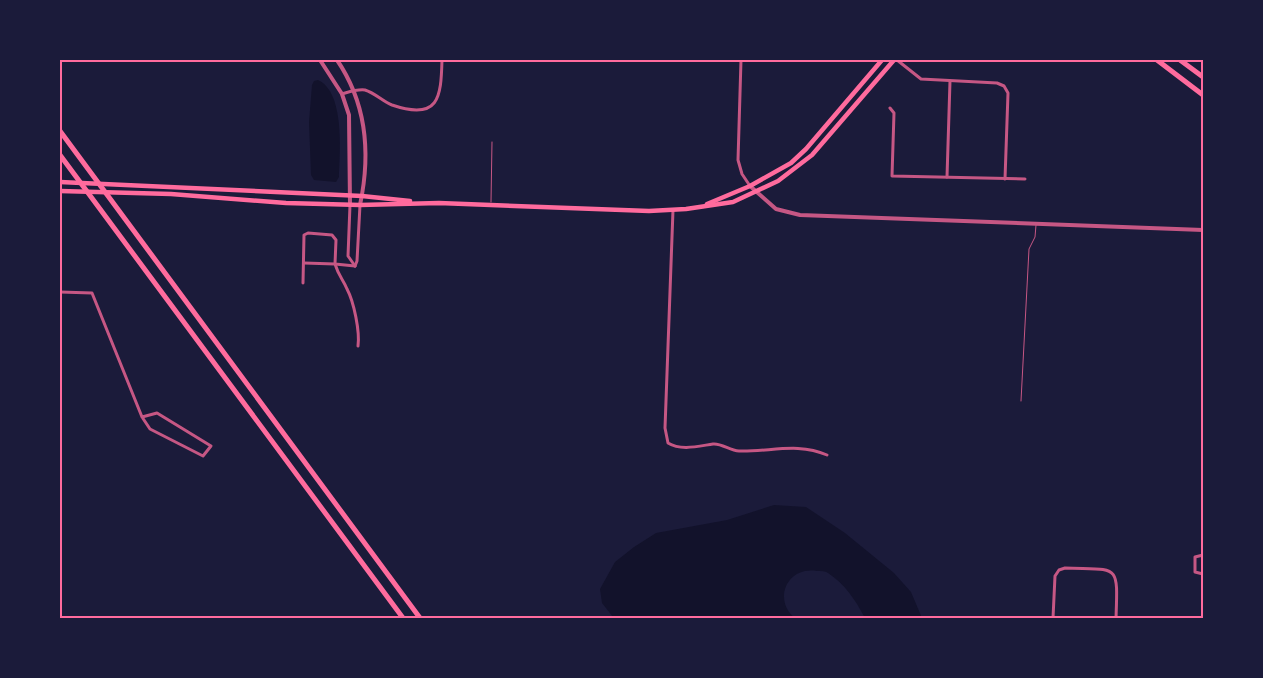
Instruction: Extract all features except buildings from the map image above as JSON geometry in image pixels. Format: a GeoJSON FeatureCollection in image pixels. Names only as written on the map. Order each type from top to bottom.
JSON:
{"type":"FeatureCollection","features":[{"type":"Feature","properties":{"kind":"highway"},"geometry":{"type":"LineString","coordinates":[[1157,60],[1203,95]]}},
{"type":"Feature","properties":{"kind":"highway"},"geometry":{"type":"LineString","coordinates":[[1180,60],[1203,77]]}},
{"type":"Feature","properties":{"kind":"highway"},"geometry":{"type":"LineString","coordinates":[[60,132],[420,618]]}},
{"type":"Feature","properties":{"kind":"highway"},"geometry":{"type":"LineString","coordinates":[[60,155],[403,618]]}},
{"type":"Feature","properties":{"kind":"main road"},"geometry":{"type":"LineString","coordinates":[[701,207],[750,186],[791,163],[806,149],[882,60]]}},
{"type":"Feature","properties":{"kind":"main road"},"geometry":{"type":"LineString","coordinates":[[60,191],[350,205],[429,203],[673,210],[733,202],[757,192],[794,170],[812,155],[895,60]]}},
{"type":"Feature","properties":{"kind":"main road"},"geometry":{"type":"LineString","coordinates":[[61,182],[286,194],[362,196],[429,203]]}},
{"type":"Feature","properties":{"kind":"street"},"geometry":{"type":"LineString","coordinates":[[320,60],[342,94],[349,115],[350,205],[348,256],[355,266]]}},
{"type":"Feature","properties":{"kind":"street"},"geometry":{"type":"LineString","coordinates":[[337,60],[354,90],[363,115],[365,138],[362,196],[358,261],[355,266]]}},
{"type":"Feature","properties":{"kind":"street"},"geometry":{"type":"LineString","coordinates":[[342,94],[354,90],[366,91],[391,104],[422,109],[432,105],[439,98],[442,89],[442,60]]}},
{"type":"Feature","properties":{"kind":"street"},"geometry":{"type":"LineString","coordinates":[[741,60],[738,160],[742,174],[750,186],[776,208],[800,216],[1203,230]]}},
{"type":"Feature","properties":{"kind":"street"},"geometry":{"type":"LineString","coordinates":[[895,60],[921,79],[997,83],[1004,86],[1008,93],[1005,179]]}},
{"type":"Feature","properties":{"kind":"street"},"geometry":{"type":"LineString","coordinates":[[947,177],[950,81]]}},
{"type":"Feature","properties":{"kind":"street"},"geometry":{"type":"LineString","coordinates":[[890,108],[894,113],[892,176],[1025,180]]}},
{"type":"Feature","properties":{"kind":"street"},"geometry":{"type":"LineString","coordinates":[[286,194],[286,203]]}},
{"type":"Feature","properties":{"kind":"street"},"geometry":{"type":"LineString","coordinates":[[673,210],[666,428],[668,443],[672,446],[700,447],[715,444],[741,451],[799,447],[827,455]]}},
{"type":"Feature","properties":{"kind":"street"},"geometry":{"type":"LineString","coordinates":[[303,283],[304,235],[308,233],[335,237],[335,264],[339,278],[347,288],[360,336],[358,346]]}},
{"type":"Feature","properties":{"kind":"street"},"geometry":{"type":"LineString","coordinates":[[304,263],[355,266]]}},
{"type":"Feature","properties":{"kind":"street"},"geometry":{"type":"LineString","coordinates":[[60,292],[92,293],[142,417],[150,429],[203,456],[211,446],[157,413],[142,417]]}},
{"type":"Feature","properties":{"kind":"street"},"geometry":{"type":"LineString","coordinates":[[1203,555],[1195,557],[1194,572],[1203,574]]}},
{"type":"Feature","properties":{"kind":"street"},"geometry":{"type":"LineString","coordinates":[[1053,618],[1055,576],[1059,570],[1065,568],[1108,570],[1114,574],[1117,580],[1116,618]]}},
{"type":"Feature","properties":{"kind":"lane"},"geometry":{"type":"LineString","coordinates":[[491,205],[492,142]]}},
{"type":"Feature","properties":{"kind":"lane"},"geometry":{"type":"LineString","coordinates":[[1021,401],[1029,249],[1034,237],[1036,224]]}},
{"type":"Feature","properties":{"kind":"shaded area"},"geometry":{"type":"Polygon","coordinates":[[[318,80],[327,87],[333,97],[337,110],[340,153],[339,177],[336,182],[314,180],[311,175],[309,122],[312,85],[314,81],[318,80]]]}},
{"type":"Feature","properties":{"kind":"shaded area"},"geometry":{"type":"Polygon","coordinates":[[[774,505],[806,507],[845,533],[894,573],[911,592],[922,618],[865,618],[845,588],[834,577],[824,571],[806,571],[797,574],[786,586],[784,594],[785,603],[788,611],[795,618],[621,618],[613,617],[602,603],[600,589],[615,562],[656,533],[727,520],[774,505]]]}}]}
